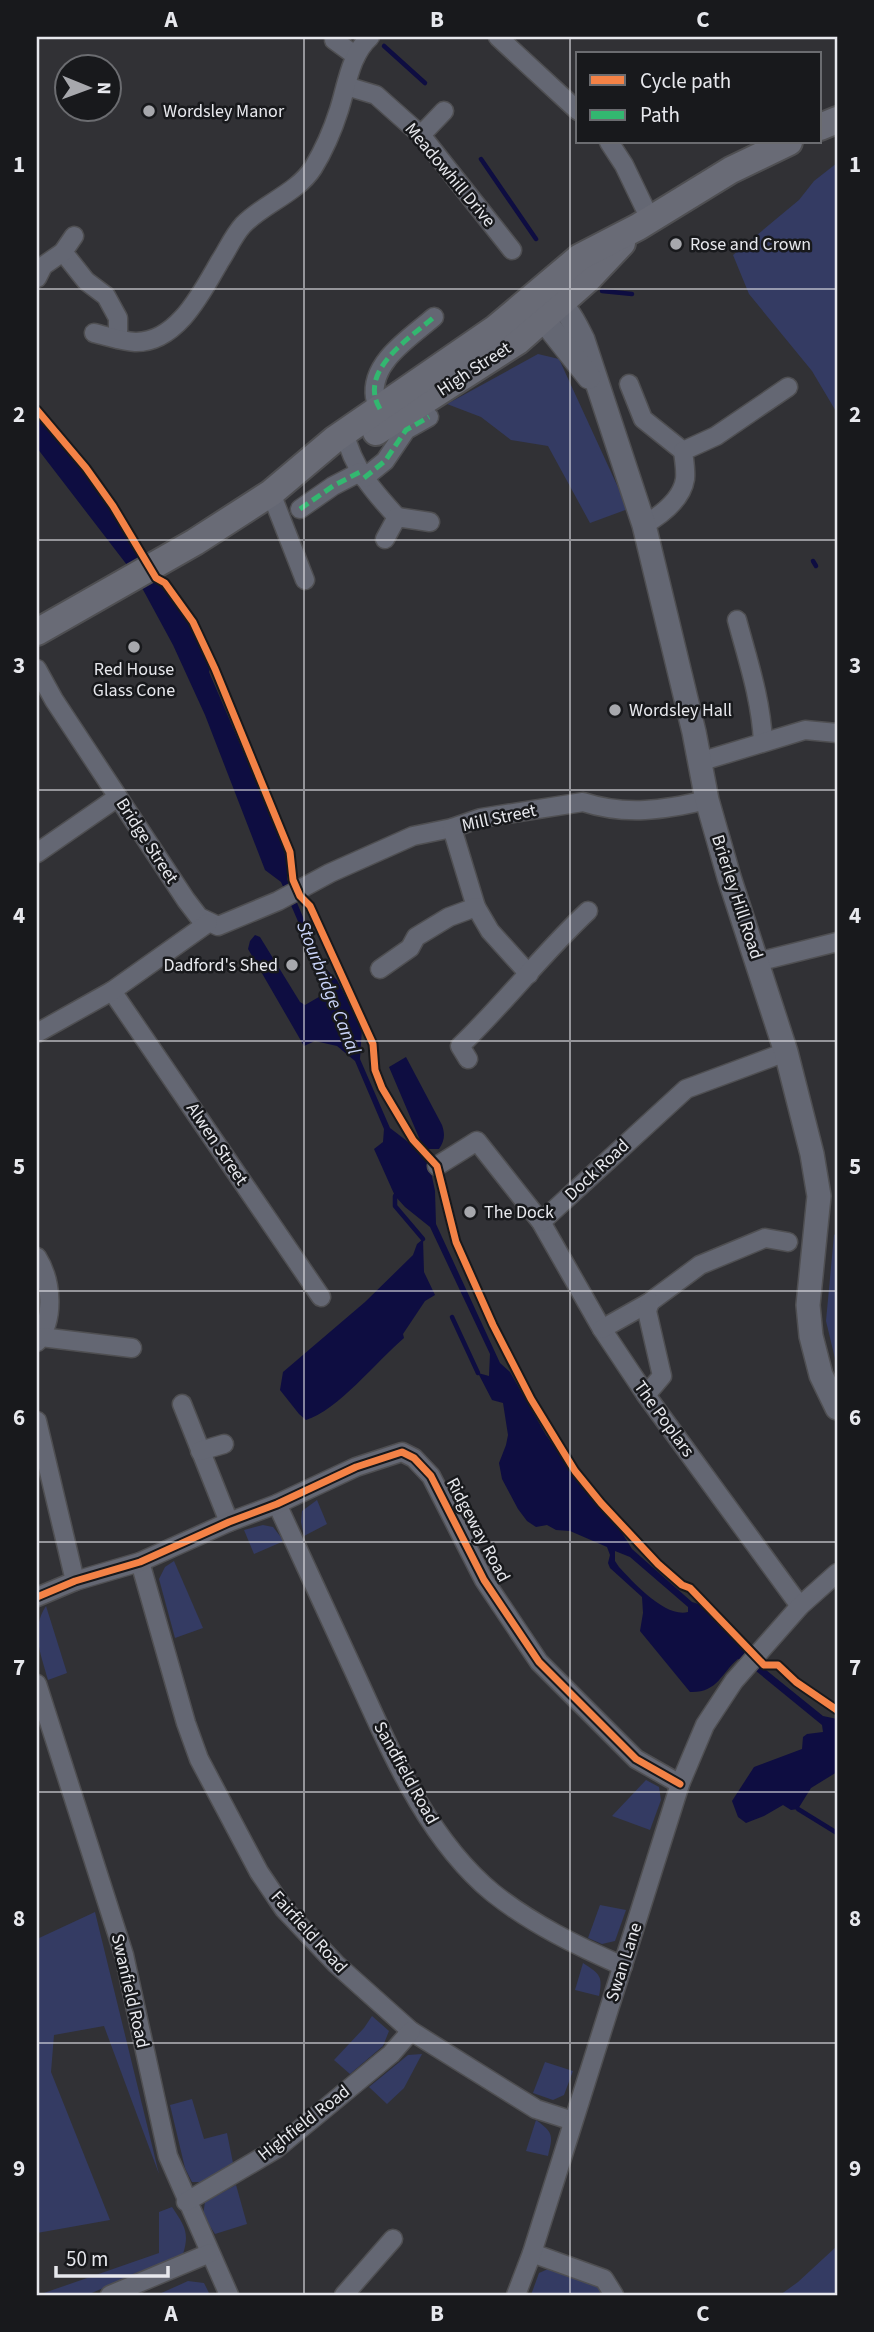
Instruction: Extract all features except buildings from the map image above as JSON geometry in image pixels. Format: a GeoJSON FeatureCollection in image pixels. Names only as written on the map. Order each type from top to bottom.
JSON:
{"type":"FeatureCollection","features":[{"type":"Feature","properties":{"kind":"highway","name":"High Street"},"geometry":{"type":"LineString","coordinates":[[279,487],[355,458],[382,418],[580,257],[644,223],[731,170],[785,144]]}},
{"type":"Feature","properties":{"kind":"highway","name":"High Street"},"geometry":{"type":"LineString","coordinates":[[382,418],[425,410],[552,311],[644,223]]}},
{"type":"Feature","properties":{"kind":"highway","name":"High Street"},"geometry":{"type":"LineString","coordinates":[[37,632],[195,542],[279,487],[321,452],[355,458]]}},
{"type":"Feature","properties":{"kind":"main road"},"geometry":{"type":"LineString","coordinates":[[537,293],[552,311]]}},
{"type":"Feature","properties":{"kind":"main road","name":"Brierley Hill Road"},"geometry":{"type":"LineString","coordinates":[[552,311],[573,319],[583,340],[638,501],[694,732],[707,800],[786,1052],[812,1154],[819,1196],[807,1305],[811,1336],[821,1375],[837,1408]]}},
{"type":"Feature","properties":{"kind":"street"},"geometry":{"type":"LineString","coordinates":[[94,333],[136,342],[160,337],[188,311],[244,224],[312,169],[331,131],[356,56],[370,37]]}},
{"type":"Feature","properties":{"kind":"street"},"geometry":{"type":"LineString","coordinates":[[498,37],[576,109]]}},
{"type":"Feature","properties":{"kind":"street"},"geometry":{"type":"LineString","coordinates":[[334,40],[356,56]]}},
{"type":"Feature","properties":{"kind":"street","name":"Meadowhill Drive"},"geometry":{"type":"LineString","coordinates":[[346,86],[376,95],[421,135],[512,250]]}},
{"type":"Feature","properties":{"kind":"street"},"geometry":{"type":"LineString","coordinates":[[421,135],[444,111]]}},
{"type":"Feature","properties":{"kind":"street"},"geometry":{"type":"LineString","coordinates":[[610,144],[624,165],[644,223]]}},
{"type":"Feature","properties":{"kind":"street"},"geometry":{"type":"LineString","coordinates":[[37,278],[43,266],[63,252],[74,236]]}},
{"type":"Feature","properties":{"kind":"street"},"geometry":{"type":"LineString","coordinates":[[63,252],[86,281],[106,296],[118,318],[118,339]]}},
{"type":"Feature","properties":{"kind":"street"},"geometry":{"type":"LineString","coordinates":[[113,286],[114,311]]}},
{"type":"Feature","properties":{"kind":"street"},"geometry":{"type":"LineString","coordinates":[[382,418],[375,400],[375,387],[385,359],[434,317]]}},
{"type":"Feature","properties":{"kind":"street"},"geometry":{"type":"LineString","coordinates":[[629,384],[643,419],[683,451],[685,477],[678,496],[645,525]]}},
{"type":"Feature","properties":{"kind":"street"},"geometry":{"type":"LineString","coordinates":[[683,451],[716,436],[788,387]]}},
{"type":"Feature","properties":{"kind":"street"},"geometry":{"type":"LineString","coordinates":[[355,458],[384,461],[406,430],[425,410]]}},
{"type":"Feature","properties":{"kind":"street"},"geometry":{"type":"LineString","coordinates":[[300,509],[333,486],[355,458]]}},
{"type":"Feature","properties":{"kind":"street"},"geometry":{"type":"LineString","coordinates":[[355,458],[374,493],[397,517],[430,522]]}},
{"type":"Feature","properties":{"kind":"street"},"geometry":{"type":"LineString","coordinates":[[279,487],[305,580]]}},
{"type":"Feature","properties":{"kind":"street"},"geometry":{"type":"LineString","coordinates":[[638,501],[672,502]]}},
{"type":"Feature","properties":{"kind":"street"},"geometry":{"type":"LineString","coordinates":[[385,540],[397,517]]}},
{"type":"Feature","properties":{"kind":"street"},"geometry":{"type":"LineString","coordinates":[[737,620],[755,683],[763,742]]}},
{"type":"Feature","properties":{"kind":"street","name":"Bridge Street"},"geometry":{"type":"LineString","coordinates":[[37,668],[54,699],[186,900],[199,917],[208,923]]}},
{"type":"Feature","properties":{"kind":"street"},"geometry":{"type":"LineString","coordinates":[[699,762],[805,730],[837,733]]}},
{"type":"Feature","properties":{"kind":"street"},"geometry":{"type":"LineString","coordinates":[[37,853],[118,797]]}},
{"type":"Feature","properties":{"kind":"street","name":"Mill Street"},"geometry":{"type":"LineString","coordinates":[[208,923],[218,926],[278,901],[303,890],[330,873],[413,836],[452,828],[481,818],[583,802],[637,812],[707,800]]}},
{"type":"Feature","properties":{"kind":"street"},"geometry":{"type":"LineString","coordinates":[[452,828],[477,907],[490,931],[529,974]]}},
{"type":"Feature","properties":{"kind":"street"},"geometry":{"type":"LineString","coordinates":[[380,969],[410,948],[411,932],[477,907]]}},
{"type":"Feature","properties":{"kind":"street"},"geometry":{"type":"LineString","coordinates":[[468,1059],[460,1046],[491,1016],[563,934],[589,911]]}},
{"type":"Feature","properties":{"kind":"street"},"geometry":{"type":"LineString","coordinates":[[37,1033],[112,991],[208,923]]}},
{"type":"Feature","properties":{"kind":"street"},"geometry":{"type":"LineString","coordinates":[[757,962],[837,942]]}},
{"type":"Feature","properties":{"kind":"street","name":"Alwen Street"},"geometry":{"type":"LineString","coordinates":[[112,991],[321,1297]]}},
{"type":"Feature","properties":{"kind":"street","name":"Dock Road"},"geometry":{"type":"LineString","coordinates":[[541,1222],[686,1089],[786,1052]]}},
{"type":"Feature","properties":{"kind":"street"},"geometry":{"type":"LineString","coordinates":[[437,1166],[477,1141],[541,1222]]}},
{"type":"Feature","properties":{"kind":"street","name":"The Poplars"},"geometry":{"type":"LineString","coordinates":[[541,1222],[602,1329],[646,1395],[800,1606]]}},
{"type":"Feature","properties":{"kind":"street"},"geometry":{"type":"LineString","coordinates":[[602,1329],[650,1302],[700,1265],[765,1238],[788,1242]]}},
{"type":"Feature","properties":{"kind":"street"},"geometry":{"type":"LineString","coordinates":[[37,1257],[48,1288],[49,1315],[39,1340],[132,1348]]}},
{"type":"Feature","properties":{"kind":"street"},"geometry":{"type":"LineString","coordinates":[[646,1395],[662,1376],[647,1311],[650,1302]]}},
{"type":"Feature","properties":{"kind":"street"},"geometry":{"type":"LineString","coordinates":[[181,1404],[229,1522]]}},
{"type":"Feature","properties":{"kind":"street"},"geometry":{"type":"LineString","coordinates":[[37,1421],[75,1581]]}},
{"type":"Feature","properties":{"kind":"street"},"geometry":{"type":"LineString","coordinates":[[200,1451],[224,1444]]}},
{"type":"Feature","properties":{"kind":"street","name":"Ridgeway Road"},"geometry":{"type":"LineString","coordinates":[[37,1597],[75,1581],[140,1562],[229,1522],[277,1504],[356,1466],[402,1452],[414,1458],[431,1476],[484,1580],[539,1662],[636,1759],[680,1784]]}},
{"type":"Feature","properties":{"kind":"street","name":"Sandfield Road"},"geometry":{"type":"LineString","coordinates":[[277,1504],[409,1784],[454,1853],[493,1892],[523,1913],[570,1943],[622,1966]]}},
{"type":"Feature","properties":{"kind":"street","name":"Fairfield Road"},"geometry":{"type":"LineString","coordinates":[[140,1562],[186,1723],[199,1759],[259,1872],[284,1909],[335,1964],[411,2031],[536,2109],[573,2121]]}},
{"type":"Feature","properties":{"kind":"street"},"geometry":{"type":"LineString","coordinates":[[800,1606],[837,1573]]}},
{"type":"Feature","properties":{"kind":"street","name":"Swan Lane"},"geometry":{"type":"LineString","coordinates":[[516,2295],[680,1784],[705,1725],[734,1681],[800,1606]]}},
{"type":"Feature","properties":{"kind":"street","name":"Swanfield Road"},"geometry":{"type":"LineString","coordinates":[[37,1684],[124,1955],[168,2155],[186,2202],[229,2295]]}},
{"type":"Feature","properties":{"kind":"street","name":"Highfield Road"},"geometry":{"type":"LineString","coordinates":[[186,2202],[276,2149],[391,2054],[411,2031]]}},
{"type":"Feature","properties":{"kind":"street"},"geometry":{"type":"LineString","coordinates":[[344,2295],[393,2239]]}},
{"type":"Feature","properties":{"kind":"street"},"geometry":{"type":"LineString","coordinates":[[532,2252],[604,2279],[614,2295]]}},
{"type":"Feature","properties":{"kind":"street"},"geometry":{"type":"LineString","coordinates":[[110,2295],[210,2253]]}},
{"type":"Feature","properties":{"kind":"shaded area"},"geometry":{"type":"Polygon","coordinates":[[[837,163],[837,413],[812,371],[749,294],[733,255],[799,200],[814,181],[837,163]]]}},
{"type":"Feature","properties":{"kind":"shaded area"},"geometry":{"type":"Polygon","coordinates":[[[538,354],[559,359],[628,509],[590,523],[548,446],[511,440],[481,417],[447,404],[538,354]]]}},
{"type":"Feature","properties":{"kind":"shaded area"},"geometry":{"type":"Polygon","coordinates":[[[837,1233],[837,1367],[826,1321],[834,1235],[837,1233]]]}},
{"type":"Feature","properties":{"kind":"shaded area"},"geometry":{"type":"Polygon","coordinates":[[[317,1500],[327,1524],[304,1536],[302,1511],[317,1500]]]}},
{"type":"Feature","properties":{"kind":"shaded area"},"geometry":{"type":"Polygon","coordinates":[[[263,1525],[273,1527],[284,1541],[254,1554],[244,1530],[263,1525]]]}},
{"type":"Feature","properties":{"kind":"shaded area"},"geometry":{"type":"Polygon","coordinates":[[[174,1561],[203,1628],[175,1638],[159,1579],[165,1567],[174,1561]]]}},
{"type":"Feature","properties":{"kind":"shaded area"},"geometry":{"type":"Polygon","coordinates":[[[46,1606],[67,1673],[48,1680],[38,1642],[41,1615],[46,1606]]]}},
{"type":"Feature","properties":{"kind":"shaded area"},"geometry":{"type":"Polygon","coordinates":[[[646,1780],[659,1787],[661,1800],[650,1830],[612,1816],[646,1780]]]}},
{"type":"Feature","properties":{"kind":"shaded area"},"geometry":{"type":"Polygon","coordinates":[[[600,1905],[626,1910],[615,1941],[602,1944],[588,1938],[600,1905]]]}},
{"type":"Feature","properties":{"kind":"shaded area"},"geometry":{"type":"Polygon","coordinates":[[[95,1912],[159,2174],[104,2026],[54,2035],[51,2072],[110,2220],[37,2233],[37,1939],[95,1912]]]}},
{"type":"Feature","properties":{"kind":"shaded area"},"geometry":{"type":"Polygon","coordinates":[[[583,1963],[599,1976],[599,1996],[575,1990],[583,1963]]]}},
{"type":"Feature","properties":{"kind":"shaded area"},"geometry":{"type":"Polygon","coordinates":[[[372,2016],[389,2031],[383,2046],[350,2074],[334,2060],[372,2016]]]}},
{"type":"Feature","properties":{"kind":"shaded area"},"geometry":{"type":"Polygon","coordinates":[[[422,2054],[404,2088],[387,2104],[369,2087],[408,2055],[422,2054]]]}},
{"type":"Feature","properties":{"kind":"shaded area"},"geometry":{"type":"Polygon","coordinates":[[[545,2062],[573,2071],[564,2095],[553,2100],[533,2093],[545,2062]]]}},
{"type":"Feature","properties":{"kind":"shaded area"},"geometry":{"type":"Polygon","coordinates":[[[192,2099],[204,2139],[227,2133],[233,2163],[206,2182],[192,2182],[185,2168],[170,2105],[192,2099]]]}},
{"type":"Feature","properties":{"kind":"shaded area"},"geometry":{"type":"Polygon","coordinates":[[[536,2120],[551,2135],[548,2156],[526,2151],[536,2120]]]}},
{"type":"Feature","properties":{"kind":"shaded area"},"geometry":{"type":"Polygon","coordinates":[[[236,2185],[247,2224],[215,2234],[203,2215],[205,2202],[236,2185]]]}},
{"type":"Feature","properties":{"kind":"shaded area"},"geometry":{"type":"Polygon","coordinates":[[[172,2207],[185,2229],[183,2254],[87,2295],[37,2295],[37,2292],[41,2294],[159,2253],[159,2212],[172,2207]]]}},
{"type":"Feature","properties":{"kind":"shaded area"},"geometry":{"type":"Polygon","coordinates":[[[837,2246],[837,2295],[780,2295],[798,2282],[837,2246]]]}},
{"type":"Feature","properties":{"kind":"shaded area"},"geometry":{"type":"Polygon","coordinates":[[[548,2269],[559,2270],[598,2285],[606,2295],[531,2295],[539,2273],[548,2269]]]}},
{"type":"Feature","properties":{"kind":"shaded area"},"geometry":{"type":"Polygon","coordinates":[[[188,2281],[204,2283],[210,2295],[157,2295],[188,2281]]]}},
{"type":"Feature","properties":{"kind":"water","name":"Stourbridge Canal"},"geometry":{"type":"Polygon","coordinates":[[[37,418],[91,480],[154,580],[173,596],[211,665],[209,672],[281,839],[287,862],[287,879],[324,967],[337,980],[362,1028],[360,1059],[390,1128],[416,1148],[420,1140],[389,1067],[406,1057],[442,1125],[444,1137],[441,1146],[439,1149],[428,1149],[424,1157],[435,1191],[436,1224],[500,1363],[510,1372],[546,1435],[577,1478],[619,1528],[632,1549],[692,1602],[716,1615],[745,1653],[823,1716],[837,1719],[837,1772],[811,1788],[798,1809],[791,1810],[783,1805],[746,1823],[738,1817],[732,1801],[754,1767],[802,1749],[803,1737],[823,1732],[822,1725],[738,1659],[713,1686],[690,1692],[640,1631],[642,1597],[610,1568],[607,1547],[570,1531],[556,1530],[547,1525],[536,1527],[527,1521],[518,1509],[502,1479],[499,1463],[508,1435],[503,1403],[492,1400],[478,1373],[489,1376],[490,1354],[430,1227],[395,1196],[374,1149],[383,1142],[384,1129],[355,1061],[337,1046],[315,1041],[304,1046],[248,949],[255,935],[260,937],[300,1002],[305,1005],[324,994],[319,970],[281,882],[265,870],[205,715],[173,645],[141,586],[37,448],[37,418]],[[615,1551],[615,1561],[619,1567],[650,1597],[669,1610],[688,1612],[688,1607],[630,1557],[615,1551]]]}},
{"type":"Feature","properties":{"kind":"water"},"geometry":{"type":"Polygon","coordinates":[[[423,1239],[424,1272],[435,1295],[425,1301],[403,1334],[404,1338],[357,1384],[331,1406],[306,1420],[280,1390],[283,1372],[365,1302],[413,1255],[417,1244],[423,1239]]]}},
{"type":"Feature","properties":{"kind":"waterway"},"geometry":{"type":"LineString","coordinates":[[384,46],[425,83]]}},
{"type":"Feature","properties":{"kind":"waterway"},"geometry":{"type":"LineString","coordinates":[[481,159],[536,239]]}},
{"type":"Feature","properties":{"kind":"waterway"},"geometry":{"type":"LineString","coordinates":[[602,291],[632,294]]}},
{"type":"Feature","properties":{"kind":"waterway"},"geometry":{"type":"LineString","coordinates":[[813,561],[816,566]]}},
{"type":"Feature","properties":{"kind":"waterway"},"geometry":{"type":"LineString","coordinates":[[395,1196],[395,1206],[423,1239]]}},
{"type":"Feature","properties":{"kind":"waterway"},"geometry":{"type":"LineString","coordinates":[[452,1317],[478,1373]]}},
{"type":"Feature","properties":{"kind":"waterway"},"geometry":{"type":"LineString","coordinates":[[798,1809],[837,1833]]}},
{"type":"Feature","properties":{"kind":"marked path"},"geometry":{"type":"LineString","coordinates":[[380,409],[375,395],[375,382],[381,369],[400,345],[434,317]]}},
{"type":"Feature","properties":{"kind":"marked path"},"geometry":{"type":"LineString","coordinates":[[364,478],[385,461],[406,430],[429,417]]}},
{"type":"Feature","properties":{"kind":"marked path"},"geometry":{"type":"LineString","coordinates":[[300,509],[333,486],[360,472]]}},
{"type":"Feature","properties":{"kind":"cycle path"},"geometry":{"type":"LineString","coordinates":[[37,410],[86,468],[113,506],[156,578],[165,583],[193,622],[290,852],[293,880],[300,896],[310,906],[373,1044],[375,1070],[382,1088],[413,1140],[437,1166],[456,1242],[493,1325],[531,1399],[575,1471],[658,1564],[682,1585],[690,1588],[764,1665],[778,1665],[796,1682],[837,1710]]}},
{"type":"Feature","properties":{"kind":"cycle path"},"geometry":{"type":"LineString","coordinates":[[37,1597],[75,1581],[140,1562],[356,1467],[402,1452],[414,1458],[431,1476],[484,1580],[539,1662],[636,1759],[680,1784]]}},
{"type":"Feature","properties":{"kind":"place","name":"Wordsley Manor"},"geometry":{"type":"Point","coordinates":[149,111]}},
{"type":"Feature","properties":{"kind":"place","name":"Rose and Crown"},"geometry":{"type":"Point","coordinates":[676,244]}},
{"type":"Feature","properties":{"kind":"place","name":"Red House Glass Cone"},"geometry":{"type":"Point","coordinates":[134,647]}},
{"type":"Feature","properties":{"kind":"place","name":"Wordsley Hall"},"geometry":{"type":"Point","coordinates":[615,710]}},
{"type":"Feature","properties":{"kind":"place","name":"Dadford's Shed"},"geometry":{"type":"Point","coordinates":[292,965]}},
{"type":"Feature","properties":{"kind":"place","name":"The Dock"},"geometry":{"type":"Point","coordinates":[470,1212]}}]}
